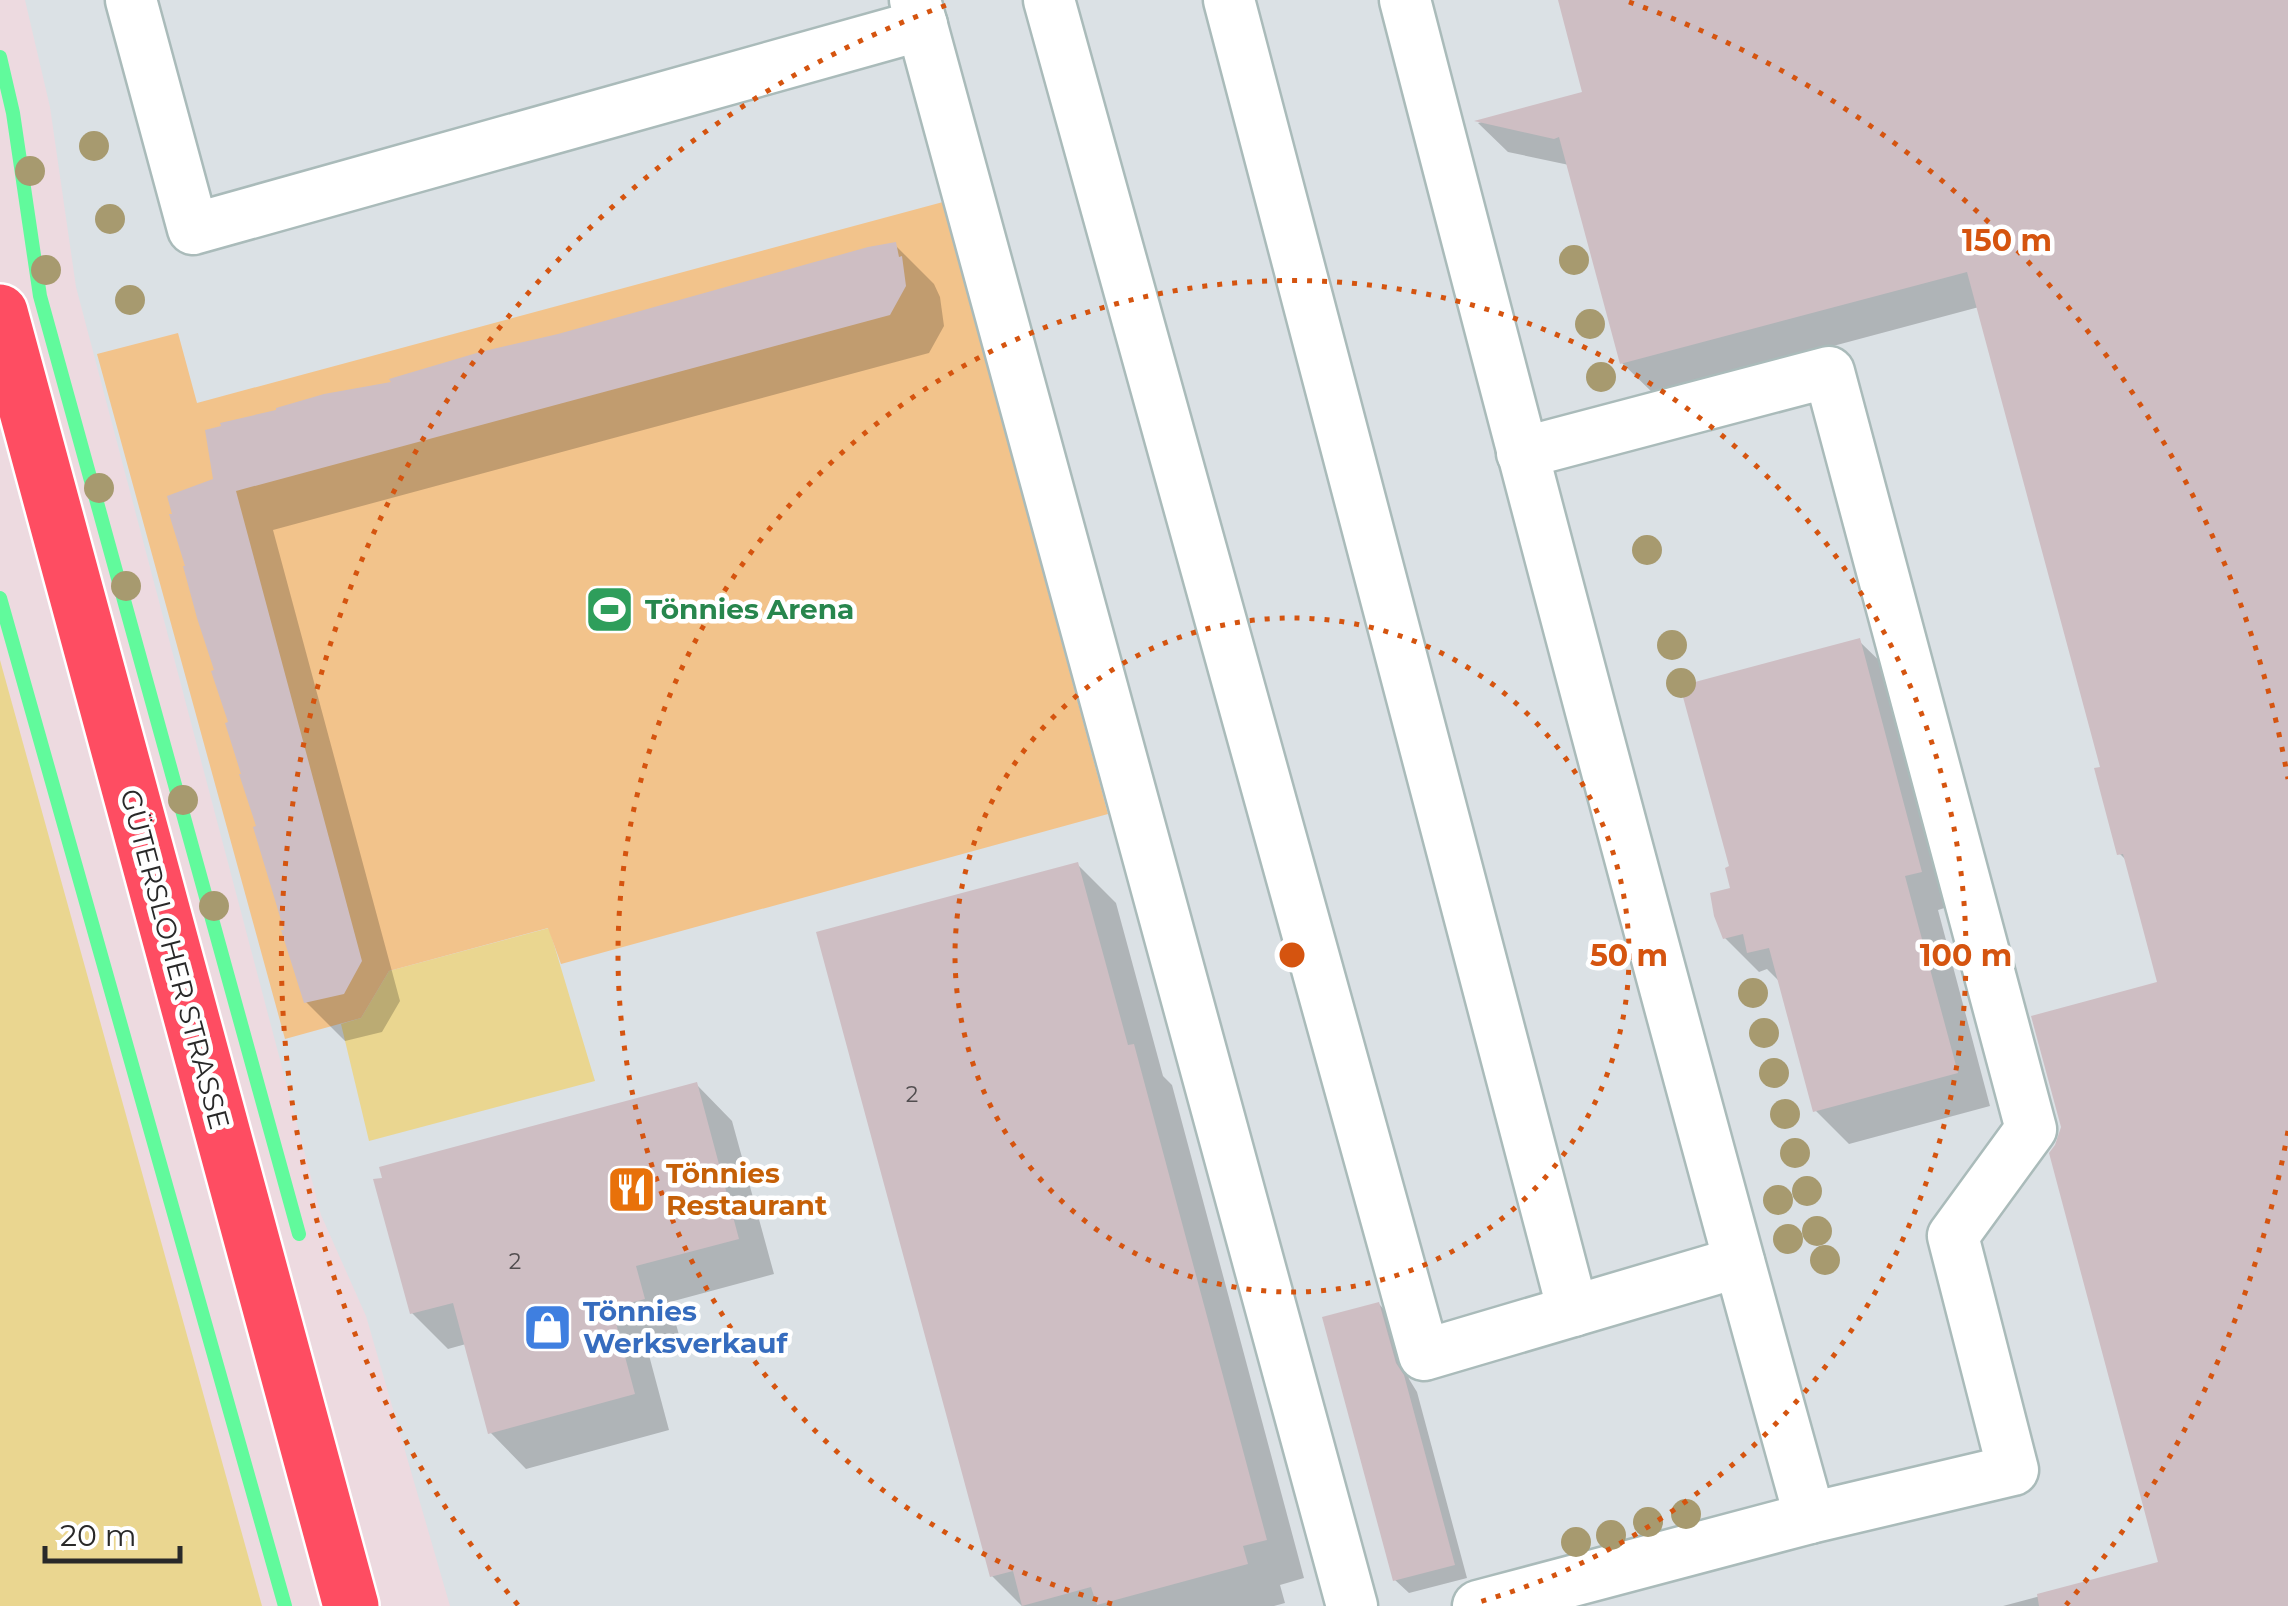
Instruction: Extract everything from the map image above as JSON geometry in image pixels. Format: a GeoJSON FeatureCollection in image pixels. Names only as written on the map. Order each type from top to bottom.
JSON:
{"type":"FeatureCollection","features":[{"type":"Feature","properties":{"kind":"main road","name":"GÜTERSLOHER STRASSE"},"geometry":{"type":"LineString","coordinates":[[0,312],[352,1606]]}},
{"type":"Feature","properties":{"kind":"lane"},"geometry":{"type":"LineString","coordinates":[[132,0],[192,228],[918,12],[1352,1606]]}},
{"type":"Feature","properties":{"kind":"lane"},"geometry":{"type":"LineString","coordinates":[[1049,0],[1424,1355],[1739,1262]]}},
{"type":"Feature","properties":{"kind":"lane"},"geometry":{"type":"LineString","coordinates":[[1230,0],[1573,1311]]}},
{"type":"Feature","properties":{"kind":"lane"},"geometry":{"type":"LineString","coordinates":[[1405,0],[1522,453],[1810,1518]]}},
{"type":"Feature","properties":{"kind":"lane"},"geometry":{"type":"LineString","coordinates":[[1478,1606],[1810,1518],[2013,1470],[1953,1236],[2031,1129],[1829,372],[1522,453]]}},
{"type":"Feature","properties":{"kind":"shaded area"},"geometry":{"type":"Polygon","coordinates":[[[25,0],[2288,0],[2288,1606],[450,1606],[366,1316],[321,1215],[76,287],[50,107],[25,0]]]}},
{"type":"Feature","properties":{"kind":"shaded area","name":"Tönnies Arena"},"geometry":{"type":"Polygon","coordinates":[[[943,202],[1108,814],[561,964],[548,928],[389,971],[361,1018],[285,1039],[97,354],[178,333],[197,403],[943,202]]]}},
{"type":"Feature","properties":{"kind":"shaded area"},"geometry":{"type":"Polygon","coordinates":[[[0,660],[262,1606],[0,1606],[0,660]]]}},
{"type":"Feature","properties":{"kind":"shaded area"},"geometry":{"type":"Polygon","coordinates":[[[549,928],[595,1081],[369,1141],[341,1024],[361,1018],[389,971],[549,928]]]}},
{"type":"Feature","properties":{"kind":"building"},"geometry":{"type":"Polygon","coordinates":[[[1558,0],[2288,0],[2288,1606],[2039,1606],[2037,1594],[2158,1562],[2049,1153],[2061,1127],[2031,1016],[2157,982],[2123,854],[2117,855],[2094,768],[2100,767],[1967,272],[1620,364],[1559,137],[1474,121],[1582,92],[1558,0]]]}},
{"type":"Feature","properties":{"kind":"building"},"geometry":{"type":"Polygon","coordinates":[[[896,242],[906,286],[890,315],[236,491],[362,961],[344,994],[304,1003],[169,514],[167,496],[213,479],[205,430],[324,394],[391,382],[389,379],[480,352],[896,242]]]}},
{"type":"Feature","properties":{"kind":"building"},"geometry":{"type":"Polygon","coordinates":[[[1860,638],[1922,872],[1905,876],[1958,1073],[1813,1112],[1769,948],[1747,953],[1743,934],[1723,939],[1714,916],[1710,893],[1730,888],[1725,868],[1729,866],[1680,686],[1860,638]]]}},
{"type":"Feature","properties":{"kind":"building"},"geometry":{"type":"Polygon","coordinates":[[[1078,862],[1128,1045],[1134,1044],[1267,1540],[1243,1546],[1248,1564],[1097,1605],[1091,1587],[1022,1606],[1013,1571],[990,1577],[816,932],[1078,862]]]}},
{"type":"Feature","properties":{"kind":"building"},"geometry":{"type":"Polygon","coordinates":[[[697,1082],[739,1239],[636,1266],[645,1299],[612,1308],[635,1394],[488,1434],[453,1303],[410,1314],[373,1179],[382,1178],[379,1167],[697,1082]]]}},
{"type":"Feature","properties":{"kind":"building"},"geometry":{"type":"Polygon","coordinates":[[[1379,1302],[1396,1363],[1404,1375],[1455,1565],[1393,1581],[1322,1317],[1379,1302]]]}},
{"type":"Feature","properties":{"kind":"waterway"},"geometry":{"type":"LineString","coordinates":[[0,57],[13,113],[40,296],[299,1234]]}},
{"type":"Feature","properties":{"kind":"waterway"},"geometry":{"type":"LineString","coordinates":[[0,598],[285,1606]]}},
{"type":"Feature","properties":{"kind":"place","name":"Tönnies Arena"},"geometry":{"type":"Point","coordinates":[610,609]}},
{"type":"Feature","properties":{"kind":"place","name":"Tönnies Restaurant"},"geometry":{"type":"Point","coordinates":[631,1189]}},
{"type":"Feature","properties":{"kind":"place","name":"Tönnies Werksverkauf"},"geometry":{"type":"Point","coordinates":[548,1327]}}]}
